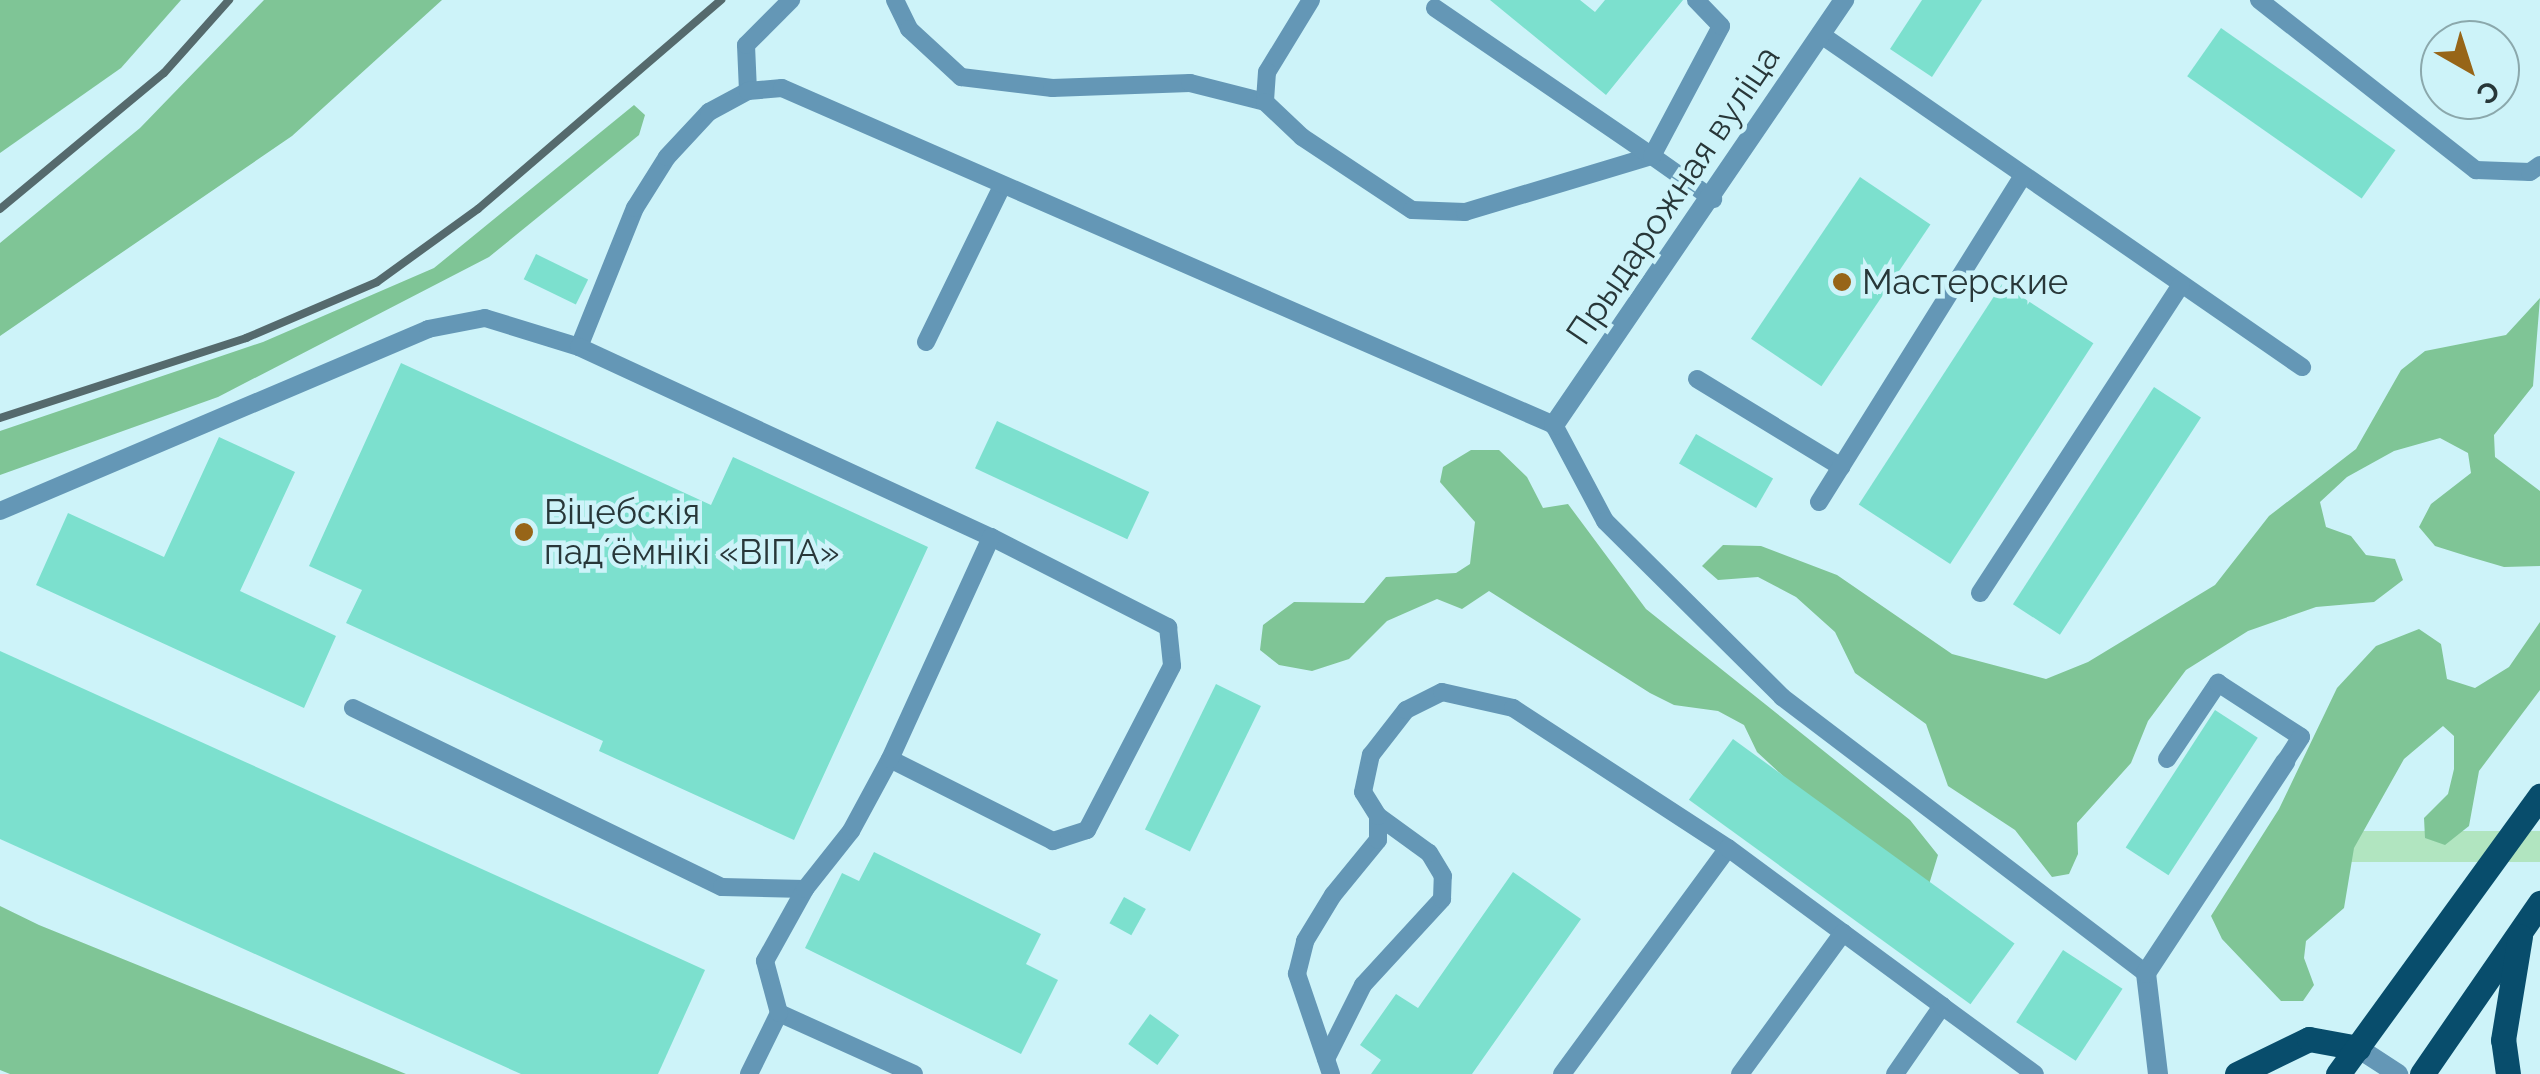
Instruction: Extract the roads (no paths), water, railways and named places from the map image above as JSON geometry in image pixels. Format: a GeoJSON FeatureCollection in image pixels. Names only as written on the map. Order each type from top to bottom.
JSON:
{"type":"FeatureCollection","features":[{"type":"Feature","properties":{"kind":"main road"},"geometry":{"type":"LineString","coordinates":[[2338,1074],[2540,796]]}},
{"type":"Feature","properties":{"kind":"main road"},"geometry":{"type":"LineString","coordinates":[[2422,1074],[2540,903]]}},
{"type":"Feature","properties":{"kind":"main road"},"geometry":{"type":"LineString","coordinates":[[2508,1074],[2503,1040],[2520,929]]}},
{"type":"Feature","properties":{"kind":"main road"},"geometry":{"type":"LineString","coordinates":[[2238,1074],[2309,1039],[2358,1048]]}},
{"type":"Feature","properties":{"kind":"street","name":"Прыдарожная вуліца"},"geometry":{"type":"LineString","coordinates":[[1554,425],[1713,199],[1844,0]]}},
{"type":"Feature","properties":{"kind":"street"},"geometry":{"type":"LineString","coordinates":[[2158,1074],[2146,973],[2285,762]]}},
{"type":"Feature","properties":{"kind":"street"},"geometry":{"type":"LineString","coordinates":[[2358,1048],[2398,1074]]}},
{"type":"Feature","properties":{"kind":"lane"},"geometry":{"type":"LineString","coordinates":[[748,91],[746,45],[791,0]]}},
{"type":"Feature","properties":{"kind":"lane"},"geometry":{"type":"LineString","coordinates":[[895,0],[909,30],[961,77],[1052,88],[1190,83],[1265,102],[1302,137],[1412,210],[1465,212],[1652,156],[1721,26],[1696,0]]}},
{"type":"Feature","properties":{"kind":"lane"},"geometry":{"type":"LineString","coordinates":[[1265,102],[1268,72],[1311,0]]}},
{"type":"Feature","properties":{"kind":"lane"},"geometry":{"type":"LineString","coordinates":[[2259,0],[2476,170],[2530,172],[2540,165]]}},
{"type":"Feature","properties":{"kind":"lane"},"geometry":{"type":"LineString","coordinates":[[1435,8],[1713,199]]}},
{"type":"Feature","properties":{"kind":"lane"},"geometry":{"type":"LineString","coordinates":[[1820,34],[2302,367]]}},
{"type":"Feature","properties":{"kind":"lane"},"geometry":{"type":"LineString","coordinates":[[579,347],[635,208],[667,158],[709,112],[748,91],[782,88],[1554,425],[1605,521],[1782,697],[2146,973]]}},
{"type":"Feature","properties":{"kind":"lane"},"geometry":{"type":"LineString","coordinates":[[1818,502],[2023,176]]}},
{"type":"Feature","properties":{"kind":"lane"},"geometry":{"type":"LineString","coordinates":[[926,342],[1002,186]]}},
{"type":"Feature","properties":{"kind":"lane"},"geometry":{"type":"LineString","coordinates":[[1980,594],[2181,284]]}},
{"type":"Feature","properties":{"kind":"lane"},"geometry":{"type":"LineString","coordinates":[[0,511],[428,329],[485,318],[579,347],[991,537],[1168,627],[1172,666],[1086,830],[1053,840],[890,759]]}},
{"type":"Feature","properties":{"kind":"lane"},"geometry":{"type":"LineString","coordinates":[[1696,379],[1840,467]]}},
{"type":"Feature","properties":{"kind":"lane"},"geometry":{"type":"LineString","coordinates":[[749,1074],[779,1013],[765,961],[805,889],[851,832],[890,759],[991,537]]}},
{"type":"Feature","properties":{"kind":"lane"},"geometry":{"type":"LineString","coordinates":[[2167,759],[2218,683],[2301,737],[2285,762]]}},
{"type":"Feature","properties":{"kind":"lane"},"geometry":{"type":"LineString","coordinates":[[1329,1066],[1363,985],[1442,900],[1443,876],[1428,853],[1378,816],[1363,792],[1371,756],[1406,710],[1442,692],[1513,708],[1728,848],[2035,1074]]}},
{"type":"Feature","properties":{"kind":"lane"},"geometry":{"type":"LineString","coordinates":[[352,708],[722,887],[805,889]]}},
{"type":"Feature","properties":{"kind":"lane"},"geometry":{"type":"LineString","coordinates":[[1329,1066],[1297,974],[1306,941],[1333,895],[1378,840],[1378,816]]}},
{"type":"Feature","properties":{"kind":"lane"},"geometry":{"type":"LineString","coordinates":[[1562,1074],[1728,848]]}},
{"type":"Feature","properties":{"kind":"lane"},"geometry":{"type":"LineString","coordinates":[[1740,1074],[1843,933]]}},
{"type":"Feature","properties":{"kind":"lane"},"geometry":{"type":"LineString","coordinates":[[1895,1074],[1942,1006]]}},
{"type":"Feature","properties":{"kind":"lane"},"geometry":{"type":"LineString","coordinates":[[779,1013],[914,1074]]}},
{"type":"Feature","properties":{"kind":"railway"},"geometry":{"type":"LineString","coordinates":[[0,209],[164,73],[229,0]]}},
{"type":"Feature","properties":{"kind":"railway"},"geometry":{"type":"LineString","coordinates":[[0,418],[246,338],[377,282],[478,209],[721,0]]}},
{"type":"Feature","properties":{"kind":"place","name":"Мастерские"},"geometry":{"type":"Point","coordinates":[1842,282]}},
{"type":"Feature","properties":{"kind":"place","name":"Віцебскія падʼёмнікі «ВІПА»"},"geometry":{"type":"Point","coordinates":[524,532]}}]}
